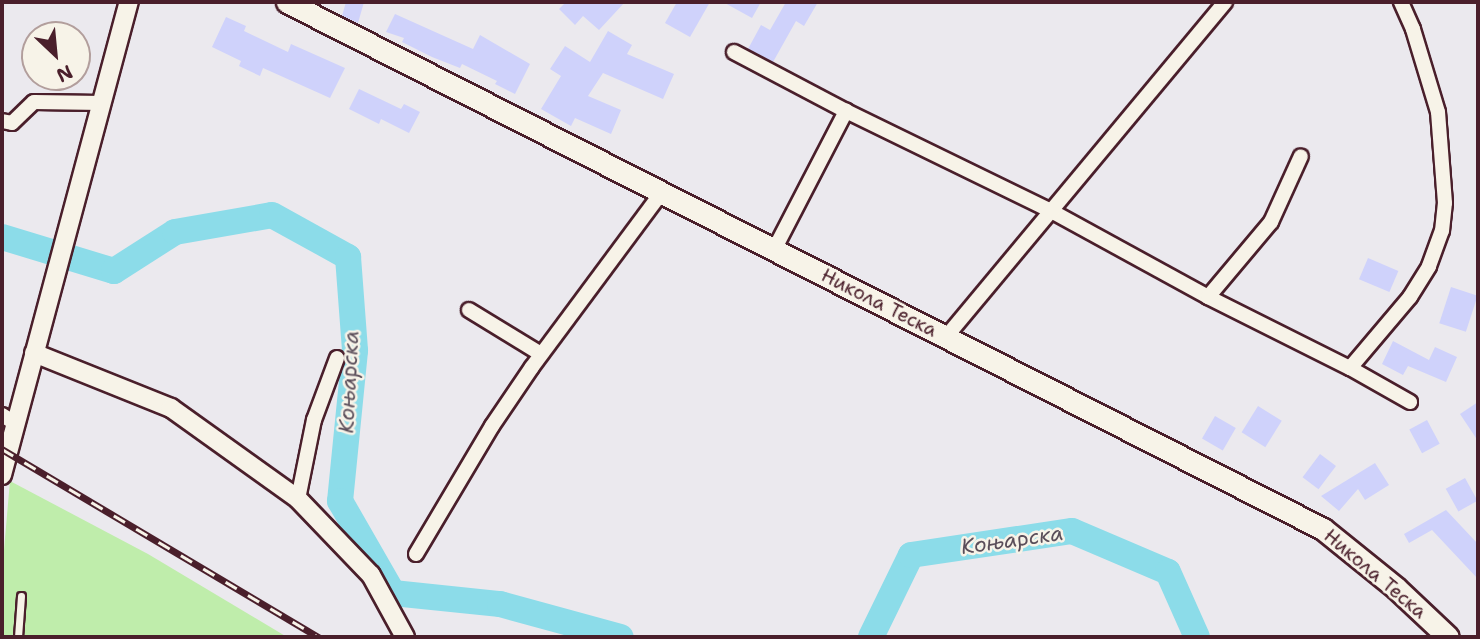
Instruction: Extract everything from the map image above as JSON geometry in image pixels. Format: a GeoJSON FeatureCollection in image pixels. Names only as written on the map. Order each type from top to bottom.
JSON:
{"type":"FeatureCollection","features":[{"type":"Feature","properties":{"kind":"main road","name":"Никола Теска"},"geometry":{"type":"LineString","coordinates":[[294,3],[661,193],[1323,529],[1396,588],[1448,637]]}},
{"type":"Feature","properties":{"kind":"street"},"geometry":{"type":"LineString","coordinates":[[2,475],[8,419],[34,353],[129,2]]}},
{"type":"Feature","properties":{"kind":"street"},"geometry":{"type":"LineString","coordinates":[[946,337],[1053,212],[1225,2]]}},
{"type":"Feature","properties":{"kind":"street"},"geometry":{"type":"LineString","coordinates":[[1350,368],[1410,297],[1429,266],[1442,232],[1445,203],[1438,112],[1417,40],[1401,2]]}},
{"type":"Feature","properties":{"kind":"street"},"geometry":{"type":"LineString","coordinates":[[734,52],[846,111],[1053,212],[1208,297],[1350,368],[1410,402]]}},
{"type":"Feature","properties":{"kind":"street"},"geometry":{"type":"LineString","coordinates":[[2,121],[12,123],[34,102],[102,103]]}},
{"type":"Feature","properties":{"kind":"street"},"geometry":{"type":"LineString","coordinates":[[774,250],[846,111]]}},
{"type":"Feature","properties":{"kind":"street"},"geometry":{"type":"LineString","coordinates":[[1208,297],[1271,222],[1301,156]]}},
{"type":"Feature","properties":{"kind":"street"},"geometry":{"type":"LineString","coordinates":[[416,554],[492,426],[541,354],[661,193]]}},
{"type":"Feature","properties":{"kind":"street"},"geometry":{"type":"LineString","coordinates":[[469,310],[541,354]]}},
{"type":"Feature","properties":{"kind":"street"},"geometry":{"type":"LineString","coordinates":[[34,353],[171,408],[298,499],[370,575],[405,637]]}},
{"type":"Feature","properties":{"kind":"street"},"geometry":{"type":"LineString","coordinates":[[298,499],[314,421],[337,358]]}},
{"type":"Feature","properties":{"kind":"lane"},"geometry":{"type":"LineString","coordinates":[[18,637],[21,596]]}},
{"type":"Feature","properties":{"kind":"green space"},"geometry":{"type":"Polygon","coordinates":[[[10,481],[148,554],[287,637],[2,637],[2,573],[10,481]]]}},
{"type":"Feature","properties":{"kind":"building"},"geometry":{"type":"Polygon","coordinates":[[[346,2],[364,2],[358,23],[342,16],[346,2]]]}},
{"type":"Feature","properties":{"kind":"building"},"geometry":{"type":"Polygon","coordinates":[[[566,2],[625,2],[599,30],[583,16],[575,25],[559,9],[566,2]]]}},
{"type":"Feature","properties":{"kind":"building"},"geometry":{"type":"Polygon","coordinates":[[[677,2],[710,2],[690,37],[665,23],[677,2]]]}},
{"type":"Feature","properties":{"kind":"building"},"geometry":{"type":"Polygon","coordinates":[[[723,2],[761,2],[752,18],[723,2]]]}},
{"type":"Feature","properties":{"kind":"building"},"geometry":{"type":"Polygon","coordinates":[[[786,2],[818,2],[804,26],[796,21],[773,62],[748,49],[761,25],[770,30],[786,2]]]}},
{"type":"Feature","properties":{"kind":"building"},"geometry":{"type":"Polygon","coordinates":[[[395,14],[473,49],[480,35],[530,64],[515,94],[495,84],[497,81],[462,64],[460,68],[432,57],[402,42],[404,38],[386,32],[395,14]]]}},
{"type":"Feature","properties":{"kind":"building"},"geometry":{"type":"Polygon","coordinates":[[[226,17],[246,26],[244,31],[288,52],[291,44],[345,68],[330,98],[263,68],[260,76],[239,66],[241,61],[212,47],[226,17]]]}},
{"type":"Feature","properties":{"kind":"building"},"geometry":{"type":"Polygon","coordinates":[[[608,31],[632,45],[627,54],[674,74],[663,99],[603,73],[588,96],[621,110],[611,134],[575,118],[571,126],[541,109],[561,76],[550,69],[565,46],[590,62],[608,31]]]}},
{"type":"Feature","properties":{"kind":"building"},"geometry":{"type":"Polygon","coordinates":[[[359,89],[401,109],[404,104],[420,112],[409,133],[381,119],[379,124],[349,109],[359,89]]]}},
{"type":"Feature","properties":{"kind":"building"},"geometry":{"type":"Polygon","coordinates":[[[1368,258],[1398,271],[1389,292],[1359,279],[1368,258]]]}},
{"type":"Feature","properties":{"kind":"building"},"geometry":{"type":"Polygon","coordinates":[[[1451,287],[1478,296],[1466,332],[1439,323],[1451,287]]]}},
{"type":"Feature","properties":{"kind":"building"},"geometry":{"type":"Polygon","coordinates":[[[1393,341],[1429,360],[1435,347],[1457,357],[1446,382],[1408,366],[1403,375],[1382,364],[1393,341]]]}},
{"type":"Feature","properties":{"kind":"building"},"geometry":{"type":"Polygon","coordinates":[[[1478,402],[1478,441],[1460,414],[1478,402]]]}},
{"type":"Feature","properties":{"kind":"building"},"geometry":{"type":"Polygon","coordinates":[[[1258,406],[1282,421],[1265,447],[1242,432],[1258,406]]]}},
{"type":"Feature","properties":{"kind":"building"},"geometry":{"type":"Polygon","coordinates":[[[1215,416],[1236,428],[1223,451],[1202,439],[1215,416]]]}},
{"type":"Feature","properties":{"kind":"building"},"geometry":{"type":"Polygon","coordinates":[[[1427,420],[1440,444],[1422,453],[1409,429],[1427,420]]]}},
{"type":"Feature","properties":{"kind":"building"},"geometry":{"type":"Polygon","coordinates":[[[1320,454],[1336,466],[1319,489],[1303,477],[1320,454]]]}},
{"type":"Feature","properties":{"kind":"building"},"geometry":{"type":"Polygon","coordinates":[[[1375,463],[1389,485],[1365,500],[1358,489],[1339,511],[1321,496],[1375,463]]]}},
{"type":"Feature","properties":{"kind":"building"},"geometry":{"type":"Polygon","coordinates":[[[1465,478],[1478,501],[1458,511],[1446,489],[1465,478]]]}},
{"type":"Feature","properties":{"kind":"building"},"geometry":{"type":"Polygon","coordinates":[[[1446,510],[1478,544],[1478,579],[1432,530],[1409,543],[1404,534],[1446,510]]]}},
{"type":"Feature","properties":{"kind":"waterway","name":"Коњарска"},"geometry":{"type":"LineString","coordinates":[[2,237],[114,271],[175,232],[272,215],[348,257],[355,351],[340,501],[393,593],[500,604],[621,637]]}},
{"type":"Feature","properties":{"kind":"waterway","name":"Коњарска"},"geometry":{"type":"LineString","coordinates":[[871,637],[911,555],[1072,531],[1168,572],[1197,637]]}},
{"type":"Feature","properties":{"kind":"railway"},"geometry":{"type":"LineString","coordinates":[[2,449],[319,637]]}}]}
